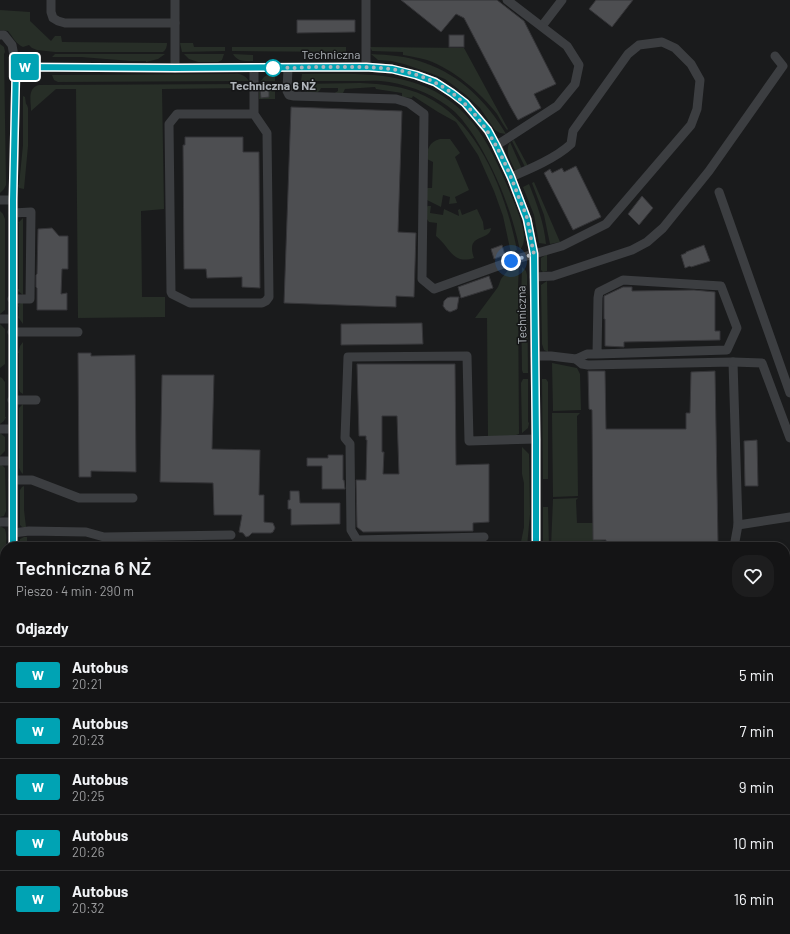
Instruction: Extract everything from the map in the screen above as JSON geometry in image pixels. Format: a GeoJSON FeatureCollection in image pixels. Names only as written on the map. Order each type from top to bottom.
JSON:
{"type":"FeatureCollection","features":[{"type":"Feature","properties":{"kind":"street"},"geometry":{"type":"LineString","coordinates":[[51,0],[51,12],[53,18],[65,23],[175,23]]}},
{"type":"Feature","properties":{"kind":"street"},"geometry":{"type":"LineString","coordinates":[[175,0],[175,68]]}},
{"type":"Feature","properties":{"kind":"street"},"geometry":{"type":"LineString","coordinates":[[366,0],[366,67]]}},
{"type":"Feature","properties":{"kind":"street"},"geometry":{"type":"LineString","coordinates":[[496,145],[557,106],[575,84],[579,65],[567,46],[507,0]]}},
{"type":"Feature","properties":{"kind":"street"},"geometry":{"type":"LineString","coordinates":[[542,26],[562,0]]}},
{"type":"Feature","properties":{"kind":"street"},"geometry":{"type":"LineString","coordinates":[[0,35],[4,35],[12,45],[16,67],[12,299],[13,542]]}},
{"type":"Feature","properties":{"kind":"street"},"geometry":{"type":"LineString","coordinates":[[288,68],[287,90],[289,95],[396,98],[409,103],[424,114],[422,279],[434,289],[534,254],[562,246],[606,224],[691,124],[697,109],[700,80],[690,64],[675,48],[662,42],[639,45],[628,54],[573,132],[571,144],[564,150],[511,177]]}},
{"type":"Feature","properties":{"kind":"street"},"geometry":{"type":"LineString","coordinates":[[534,278],[553,276],[632,250],[647,242],[663,228],[709,172],[783,66],[775,56]]}},
{"type":"Feature","properties":{"kind":"street","name":"Techniczna"},"geometry":{"type":"LineString","coordinates":[[16,67],[366,67],[392,69],[416,75],[435,82],[465,103],[488,130],[511,177],[527,219],[534,254],[536,542]]}},
{"type":"Feature","properties":{"kind":"street"},"geometry":{"type":"LineString","coordinates":[[254,68],[254,114],[267,133],[269,297],[262,303],[190,303],[172,294],[171,292],[169,124],[177,114],[254,114]]}},
{"type":"Feature","properties":{"kind":"street"},"geometry":{"type":"LineString","coordinates":[[719,192],[790,393]]}},
{"type":"Feature","properties":{"kind":"street"},"geometry":{"type":"LineString","coordinates":[[0,200],[13,200]]}},
{"type":"Feature","properties":{"kind":"street"},"geometry":{"type":"LineString","coordinates":[[12,299],[30,299],[31,212],[13,213]]}},
{"type":"Feature","properties":{"kind":"street"},"geometry":{"type":"LineString","coordinates":[[535,356],[576,359],[587,354],[597,354],[727,350],[737,328],[721,286],[623,280],[599,292],[597,354]]}},
{"type":"Feature","properties":{"kind":"street"},"geometry":{"type":"LineString","coordinates":[[0,319],[12,319]]}},
{"type":"Feature","properties":{"kind":"street"},"geometry":{"type":"LineString","coordinates":[[12,332],[78,332]]}},
{"type":"Feature","properties":{"kind":"street"},"geometry":{"type":"LineString","coordinates":[[484,536],[357,540],[351,530],[350,444],[345,438],[348,357],[467,356],[469,441],[536,439]]}},
{"type":"Feature","properties":{"kind":"street"},"geometry":{"type":"LineString","coordinates":[[576,359],[582,364],[588,365],[733,362],[762,363],[790,438]]}},
{"type":"Feature","properties":{"kind":"street"},"geometry":{"type":"LineString","coordinates":[[733,362],[738,525],[735,542]]}},
{"type":"Feature","properties":{"kind":"street"},"geometry":{"type":"LineString","coordinates":[[12,400],[36,400]]}},
{"type":"Feature","properties":{"kind":"street"},"geometry":{"type":"LineString","coordinates":[[0,429],[13,429]]}},
{"type":"Feature","properties":{"kind":"street"},"geometry":{"type":"LineString","coordinates":[[0,461],[13,461]]}},
{"type":"Feature","properties":{"kind":"street"},"geometry":{"type":"LineString","coordinates":[[13,480],[32,480],[79,498],[133,498]]}},
{"type":"Feature","properties":{"kind":"street"},"geometry":{"type":"LineString","coordinates":[[738,525],[790,518]]}},
{"type":"Feature","properties":{"kind":"street"},"geometry":{"type":"LineString","coordinates":[[0,522],[13,522]]}},
{"type":"Feature","properties":{"kind":"street"},"geometry":{"type":"LineString","coordinates":[[13,533],[86,532],[104,537],[231,535]]}},
{"type":"Feature","properties":{"kind":"shaded area"},"geometry":{"type":"Polygon","coordinates":[[[0,10],[30,12],[30,21],[51,41],[55,36],[61,36],[62,42],[167,43],[167,45],[163,52],[55,52],[37,50],[29,45],[23,47],[21,46],[8,31],[0,30],[0,10]]]}},
{"type":"Feature","properties":{"kind":"shaded area"},"geometry":{"type":"Polygon","coordinates":[[[180,43],[193,43],[194,47],[225,47],[225,51],[182,52],[180,43]]]}},
{"type":"Feature","properties":{"kind":"shaded area"},"geometry":{"type":"Polygon","coordinates":[[[0,44],[4,47],[5,52],[6,185],[0,193],[0,44]]]}},
{"type":"Feature","properties":{"kind":"shaded area"},"geometry":{"type":"Polygon","coordinates":[[[232,47],[346,47],[346,52],[232,51],[232,47]]]}},
{"type":"Feature","properties":{"kind":"shaded area"},"geometry":{"type":"Polygon","coordinates":[[[370,47],[464,48],[508,129],[507,130],[497,114],[483,98],[447,69],[427,60],[403,55],[403,52],[372,51],[370,47]]]}},
{"type":"Feature","properties":{"kind":"shaded area"},"geometry":{"type":"Polygon","coordinates":[[[55,54],[165,54],[158,59],[146,62],[81,57],[52,57],[55,54]]]}},
{"type":"Feature","properties":{"kind":"shaded area"},"geometry":{"type":"Polygon","coordinates":[[[184,54],[224,54],[222,60],[218,62],[198,62],[189,59],[184,54]]]}},
{"type":"Feature","properties":{"kind":"shaded area"},"geometry":{"type":"Polygon","coordinates":[[[233,54],[253,55],[253,61],[239,60],[233,54]]]}},
{"type":"Feature","properties":{"kind":"shaded area"},"geometry":{"type":"Polygon","coordinates":[[[360,54],[354,60],[345,61],[343,55],[360,54]]]}},
{"type":"Feature","properties":{"kind":"shaded area"},"geometry":{"type":"Polygon","coordinates":[[[371,54],[405,57],[438,68],[450,75],[472,91],[490,111],[506,134],[495,130],[480,108],[445,79],[404,64],[378,60],[371,54]]]}},
{"type":"Feature","properties":{"kind":"shaded area"},"geometry":{"type":"Polygon","coordinates":[[[269,74],[275,74],[275,81],[261,81],[264,77],[269,74]]]}},
{"type":"Feature","properties":{"kind":"shaded area"},"geometry":{"type":"Polygon","coordinates":[[[302,74],[349,74],[395,78],[416,83],[436,92],[455,105],[479,131],[489,147],[501,173],[523,228],[524,240],[520,250],[509,210],[493,171],[469,128],[448,106],[424,92],[385,81],[301,81],[302,74]]]}},
{"type":"Feature","properties":{"kind":"shaded area"},"geometry":{"type":"Polygon","coordinates":[[[52,75],[243,75],[249,81],[58,82],[54,80],[52,75]]]}},
{"type":"Feature","properties":{"kind":"shaded area"},"geometry":{"type":"Polygon","coordinates":[[[360,83],[393,86],[425,96],[444,108],[461,123],[488,162],[498,184],[506,206],[517,250],[511,253],[503,216],[494,191],[478,155],[456,122],[413,96],[412,98],[402,97],[402,93],[376,89],[375,87],[345,89],[342,95],[333,94],[338,91],[338,88],[321,88],[317,93],[313,93],[307,92],[301,84],[360,83]]]}},
{"type":"Feature","properties":{"kind":"shaded area"},"geometry":{"type":"Polygon","coordinates":[[[244,84],[245,88],[162,89],[164,209],[141,211],[142,297],[165,297],[165,317],[78,318],[76,89],[56,89],[31,111],[30,95],[33,89],[39,85],[244,84]]]}},
{"type":"Feature","properties":{"kind":"shaded area"},"geometry":{"type":"Polygon","coordinates":[[[259,84],[275,84],[275,99],[259,99],[259,84]]]}},
{"type":"Feature","properties":{"kind":"shaded area"},"geometry":{"type":"Polygon","coordinates":[[[23,96],[25,97],[28,108],[28,146],[24,189],[19,188],[18,185],[23,145],[23,96]]]}},
{"type":"Feature","properties":{"kind":"shaded area"},"geometry":{"type":"Polygon","coordinates":[[[440,139],[450,139],[460,153],[455,157],[469,190],[455,197],[457,203],[449,204],[450,197],[443,195],[441,207],[427,200],[426,188],[432,188],[433,162],[427,159],[427,152],[429,146],[433,142],[440,139]]]}},
{"type":"Feature","properties":{"kind":"shaded area"},"geometry":{"type":"Polygon","coordinates":[[[514,140],[528,166],[525,167],[512,141],[514,140]]]}},
{"type":"Feature","properties":{"kind":"shaded area"},"geometry":{"type":"Polygon","coordinates":[[[510,142],[522,169],[515,170],[510,160],[508,146],[510,142]]]}},
{"type":"Feature","properties":{"kind":"shaded area"},"geometry":{"type":"Polygon","coordinates":[[[534,182],[560,242],[550,244],[544,215],[532,183],[534,182]]]}},
{"type":"Feature","properties":{"kind":"shaded area"},"geometry":{"type":"Polygon","coordinates":[[[529,184],[540,214],[546,244],[539,243],[534,215],[523,187],[529,184]]]}},
{"type":"Feature","properties":{"kind":"shaded area"},"geometry":{"type":"Polygon","coordinates":[[[431,206],[430,213],[443,215],[444,209],[459,216],[458,210],[460,209],[462,215],[477,209],[483,222],[484,230],[491,228],[487,235],[479,238],[473,244],[472,250],[474,258],[467,260],[456,257],[436,236],[437,223],[429,222],[426,218],[426,207],[431,206]]]}},
{"type":"Feature","properties":{"kind":"shaded area"},"geometry":{"type":"Polygon","coordinates":[[[0,211],[5,219],[5,310],[0,314],[0,211]]]}},
{"type":"Feature","properties":{"kind":"shaded area"},"geometry":{"type":"Polygon","coordinates":[[[23,218],[23,295],[18,291],[18,223],[23,218]]]}},
{"type":"Feature","properties":{"kind":"shaded area"},"geometry":{"type":"Polygon","coordinates":[[[547,254],[547,271],[543,272],[541,270],[541,258],[547,254]]]}},
{"type":"Feature","properties":{"kind":"shaded area"},"geometry":{"type":"Polygon","coordinates":[[[512,265],[519,266],[519,434],[513,436],[488,436],[487,318],[475,318],[512,265]]]}},
{"type":"Feature","properties":{"kind":"shaded area"},"geometry":{"type":"Polygon","coordinates":[[[522,267],[526,271],[527,275],[528,373],[523,373],[522,370],[522,267]]]}},
{"type":"Feature","properties":{"kind":"shaded area"},"geometry":{"type":"Polygon","coordinates":[[[547,281],[548,352],[544,350],[542,344],[541,285],[547,281]]]}},
{"type":"Feature","properties":{"kind":"shaded area"},"geometry":{"type":"Polygon","coordinates":[[[23,302],[23,324],[18,317],[18,306],[23,302]]]}},
{"type":"Feature","properties":{"kind":"shaded area"},"geometry":{"type":"Polygon","coordinates":[[[0,324],[5,329],[5,364],[0,368],[0,324]]]}},
{"type":"Feature","properties":{"kind":"shaded area"},"geometry":{"type":"Polygon","coordinates":[[[23,342],[23,394],[19,389],[18,353],[23,342]]]}},
{"type":"Feature","properties":{"kind":"shaded area"},"geometry":{"type":"Polygon","coordinates":[[[552,363],[577,368],[580,374],[581,410],[553,411],[552,363]]]}},
{"type":"Feature","properties":{"kind":"shaded area"},"geometry":{"type":"Polygon","coordinates":[[[0,377],[5,382],[6,417],[0,424],[0,377]]]}},
{"type":"Feature","properties":{"kind":"shaded area"},"geometry":{"type":"Polygon","coordinates":[[[523,379],[528,379],[529,423],[528,428],[522,433],[521,383],[523,379]]]}},
{"type":"Feature","properties":{"kind":"shaded area"},"geometry":{"type":"Polygon","coordinates":[[[542,379],[546,379],[548,382],[548,479],[543,479],[542,379]]]}},
{"type":"Feature","properties":{"kind":"shaded area"},"geometry":{"type":"Polygon","coordinates":[[[23,404],[23,474],[19,468],[19,408],[23,404]]]}},
{"type":"Feature","properties":{"kind":"shaded area"},"geometry":{"type":"Polygon","coordinates":[[[552,413],[580,413],[577,416],[578,496],[553,497],[552,413]]]}},
{"type":"Feature","properties":{"kind":"shaded area"},"geometry":{"type":"Polygon","coordinates":[[[0,433],[5,437],[5,451],[0,456],[0,433]]]}},
{"type":"Feature","properties":{"kind":"shaded area"},"geometry":{"type":"Polygon","coordinates":[[[522,447],[529,454],[530,514],[527,542],[521,542],[524,527],[524,483],[522,474],[522,447]]]}},
{"type":"Feature","properties":{"kind":"shaded area"},"geometry":{"type":"Polygon","coordinates":[[[0,464],[5,468],[6,511],[4,516],[0,517],[0,464]]]}},
{"type":"Feature","properties":{"kind":"shaded area"},"geometry":{"type":"Polygon","coordinates":[[[24,486],[26,527],[22,527],[20,525],[20,490],[24,486]]]}},
{"type":"Feature","properties":{"kind":"shaded area"},"geometry":{"type":"Polygon","coordinates":[[[578,498],[576,500],[577,523],[593,523],[594,539],[606,542],[551,542],[553,499],[578,498]]]}},
{"type":"Feature","properties":{"kind":"shaded area"},"geometry":{"type":"Polygon","coordinates":[[[543,507],[548,507],[549,542],[543,542],[543,507]]]}},
{"type":"Feature","properties":{"kind":"shaded area"},"geometry":{"type":"Polygon","coordinates":[[[0,526],[5,529],[6,536],[6,542],[0,542],[0,526]]]}},
{"type":"Feature","properties":{"kind":"shaded area"},"geometry":{"type":"Polygon","coordinates":[[[27,537],[27,542],[20,542],[20,539],[27,537]]]}},
{"type":"Feature","properties":{"kind":"building"},"geometry":{"type":"Polygon","coordinates":[[[401,0],[497,0],[524,21],[556,84],[534,94],[541,108],[518,120],[464,18],[456,14],[441,32],[401,0]]]}},
{"type":"Feature","properties":{"kind":"building"},"geometry":{"type":"Polygon","coordinates":[[[596,0],[633,0],[612,27],[589,9],[596,0]]]}},
{"type":"Feature","properties":{"kind":"building"},"geometry":{"type":"Polygon","coordinates":[[[297,20],[355,20],[355,32],[297,33],[297,20]]]}},
{"type":"Feature","properties":{"kind":"building"},"geometry":{"type":"Polygon","coordinates":[[[449,35],[464,35],[464,47],[449,47],[449,35]]]}},
{"type":"Feature","properties":{"kind":"building"},"geometry":{"type":"Polygon","coordinates":[[[260,90],[269,90],[269,97],[261,98],[260,90]]]}},
{"type":"Feature","properties":{"kind":"building"},"geometry":{"type":"Polygon","coordinates":[[[291,107],[402,111],[398,232],[416,233],[414,297],[396,296],[396,307],[284,303],[291,107]]]}},
{"type":"Feature","properties":{"kind":"building"},"geometry":{"type":"Polygon","coordinates":[[[185,137],[243,137],[243,152],[259,152],[260,288],[242,287],[242,277],[207,278],[206,269],[184,269],[183,145],[185,145],[185,137]]]}},
{"type":"Feature","properties":{"kind":"building"},"geometry":{"type":"Polygon","coordinates":[[[576,166],[601,217],[573,230],[544,173],[550,169],[552,173],[562,168],[564,172],[576,166]]]}},
{"type":"Feature","properties":{"kind":"building"},"geometry":{"type":"Polygon","coordinates":[[[642,196],[653,208],[639,225],[628,214],[642,196]]]}},
{"type":"Feature","properties":{"kind":"building"},"geometry":{"type":"Polygon","coordinates":[[[52,228],[59,236],[68,236],[68,269],[62,269],[61,294],[67,293],[67,310],[37,310],[36,275],[38,229],[52,228]]]}},
{"type":"Feature","properties":{"kind":"building"},"geometry":{"type":"Polygon","coordinates":[[[502,245],[505,255],[494,259],[491,249],[502,245]]]}},
{"type":"Feature","properties":{"kind":"building"},"geometry":{"type":"Polygon","coordinates":[[[704,245],[710,261],[685,268],[681,255],[704,245]]]}},
{"type":"Feature","properties":{"kind":"building"},"geometry":{"type":"Polygon","coordinates":[[[489,276],[493,288],[461,298],[458,287],[489,276]]]}},
{"type":"Feature","properties":{"kind":"building"},"geometry":{"type":"Polygon","coordinates":[[[623,287],[632,287],[632,291],[694,290],[715,292],[715,331],[720,331],[720,340],[624,342],[624,347],[605,346],[604,296],[623,287]]]}},
{"type":"Feature","properties":{"kind":"building"},"geometry":{"type":"Polygon","coordinates":[[[450,297],[459,297],[457,309],[450,312],[443,306],[444,301],[450,297]]]}},
{"type":"Feature","properties":{"kind":"building"},"geometry":{"type":"Polygon","coordinates":[[[422,323],[423,344],[341,345],[341,324],[422,323]]]}},
{"type":"Feature","properties":{"kind":"building"},"geometry":{"type":"Polygon","coordinates":[[[78,353],[91,353],[91,356],[135,355],[136,472],[91,471],[91,477],[79,477],[78,353]]]}},
{"type":"Feature","properties":{"kind":"building"},"geometry":{"type":"Polygon","coordinates":[[[357,364],[455,364],[456,465],[489,464],[489,522],[473,523],[473,531],[363,532],[357,527],[356,480],[366,480],[367,440],[366,436],[359,436],[357,364]],[[382,416],[382,452],[384,452],[383,474],[399,474],[397,416],[382,416]]]}},
{"type":"Feature","properties":{"kind":"building"},"geometry":{"type":"Polygon","coordinates":[[[588,371],[605,371],[606,429],[686,429],[686,413],[690,413],[691,372],[715,371],[718,542],[606,542],[606,540],[593,540],[592,410],[589,409],[588,371]]]}},
{"type":"Feature","properties":{"kind":"building"},"geometry":{"type":"Polygon","coordinates":[[[162,375],[214,375],[212,449],[260,450],[259,495],[264,495],[264,522],[273,523],[275,528],[273,532],[252,533],[246,537],[243,533],[239,532],[242,515],[214,515],[213,483],[160,482],[162,375]]]}},
{"type":"Feature","properties":{"kind":"building"},"geometry":{"type":"Polygon","coordinates":[[[757,440],[758,486],[745,486],[744,441],[757,440]]]}},
{"type":"Feature","properties":{"kind":"building"},"geometry":{"type":"Polygon","coordinates":[[[328,455],[343,455],[343,480],[345,489],[322,489],[322,466],[307,466],[307,458],[328,458],[328,455]]]}},
{"type":"Feature","properties":{"kind":"building"},"geometry":{"type":"Polygon","coordinates":[[[290,491],[299,491],[300,503],[340,503],[340,524],[291,525],[291,509],[288,509],[290,491]]]}},
{"type":"Feature","properties":{"kind":"bus line","name":"W"},"geometry":{"type":"LineString","coordinates":[[13,542],[12,319],[16,67],[366,67],[392,69],[416,75],[435,82],[465,103],[488,130],[511,177],[527,219],[534,254],[536,542]]}},
{"type":"Feature","properties":{"kind":"place","name":"Techniczna 6 NŻ"},"geometry":{"type":"Point","coordinates":[273,68]}},
{"type":"Feature","properties":{"kind":"route"},"geometry":{"type":"LineString","coordinates":[[273,68],[366,67],[392,69],[416,75],[435,82],[465,103],[488,130],[511,177],[527,219],[534,254],[511,261]]}}]}
